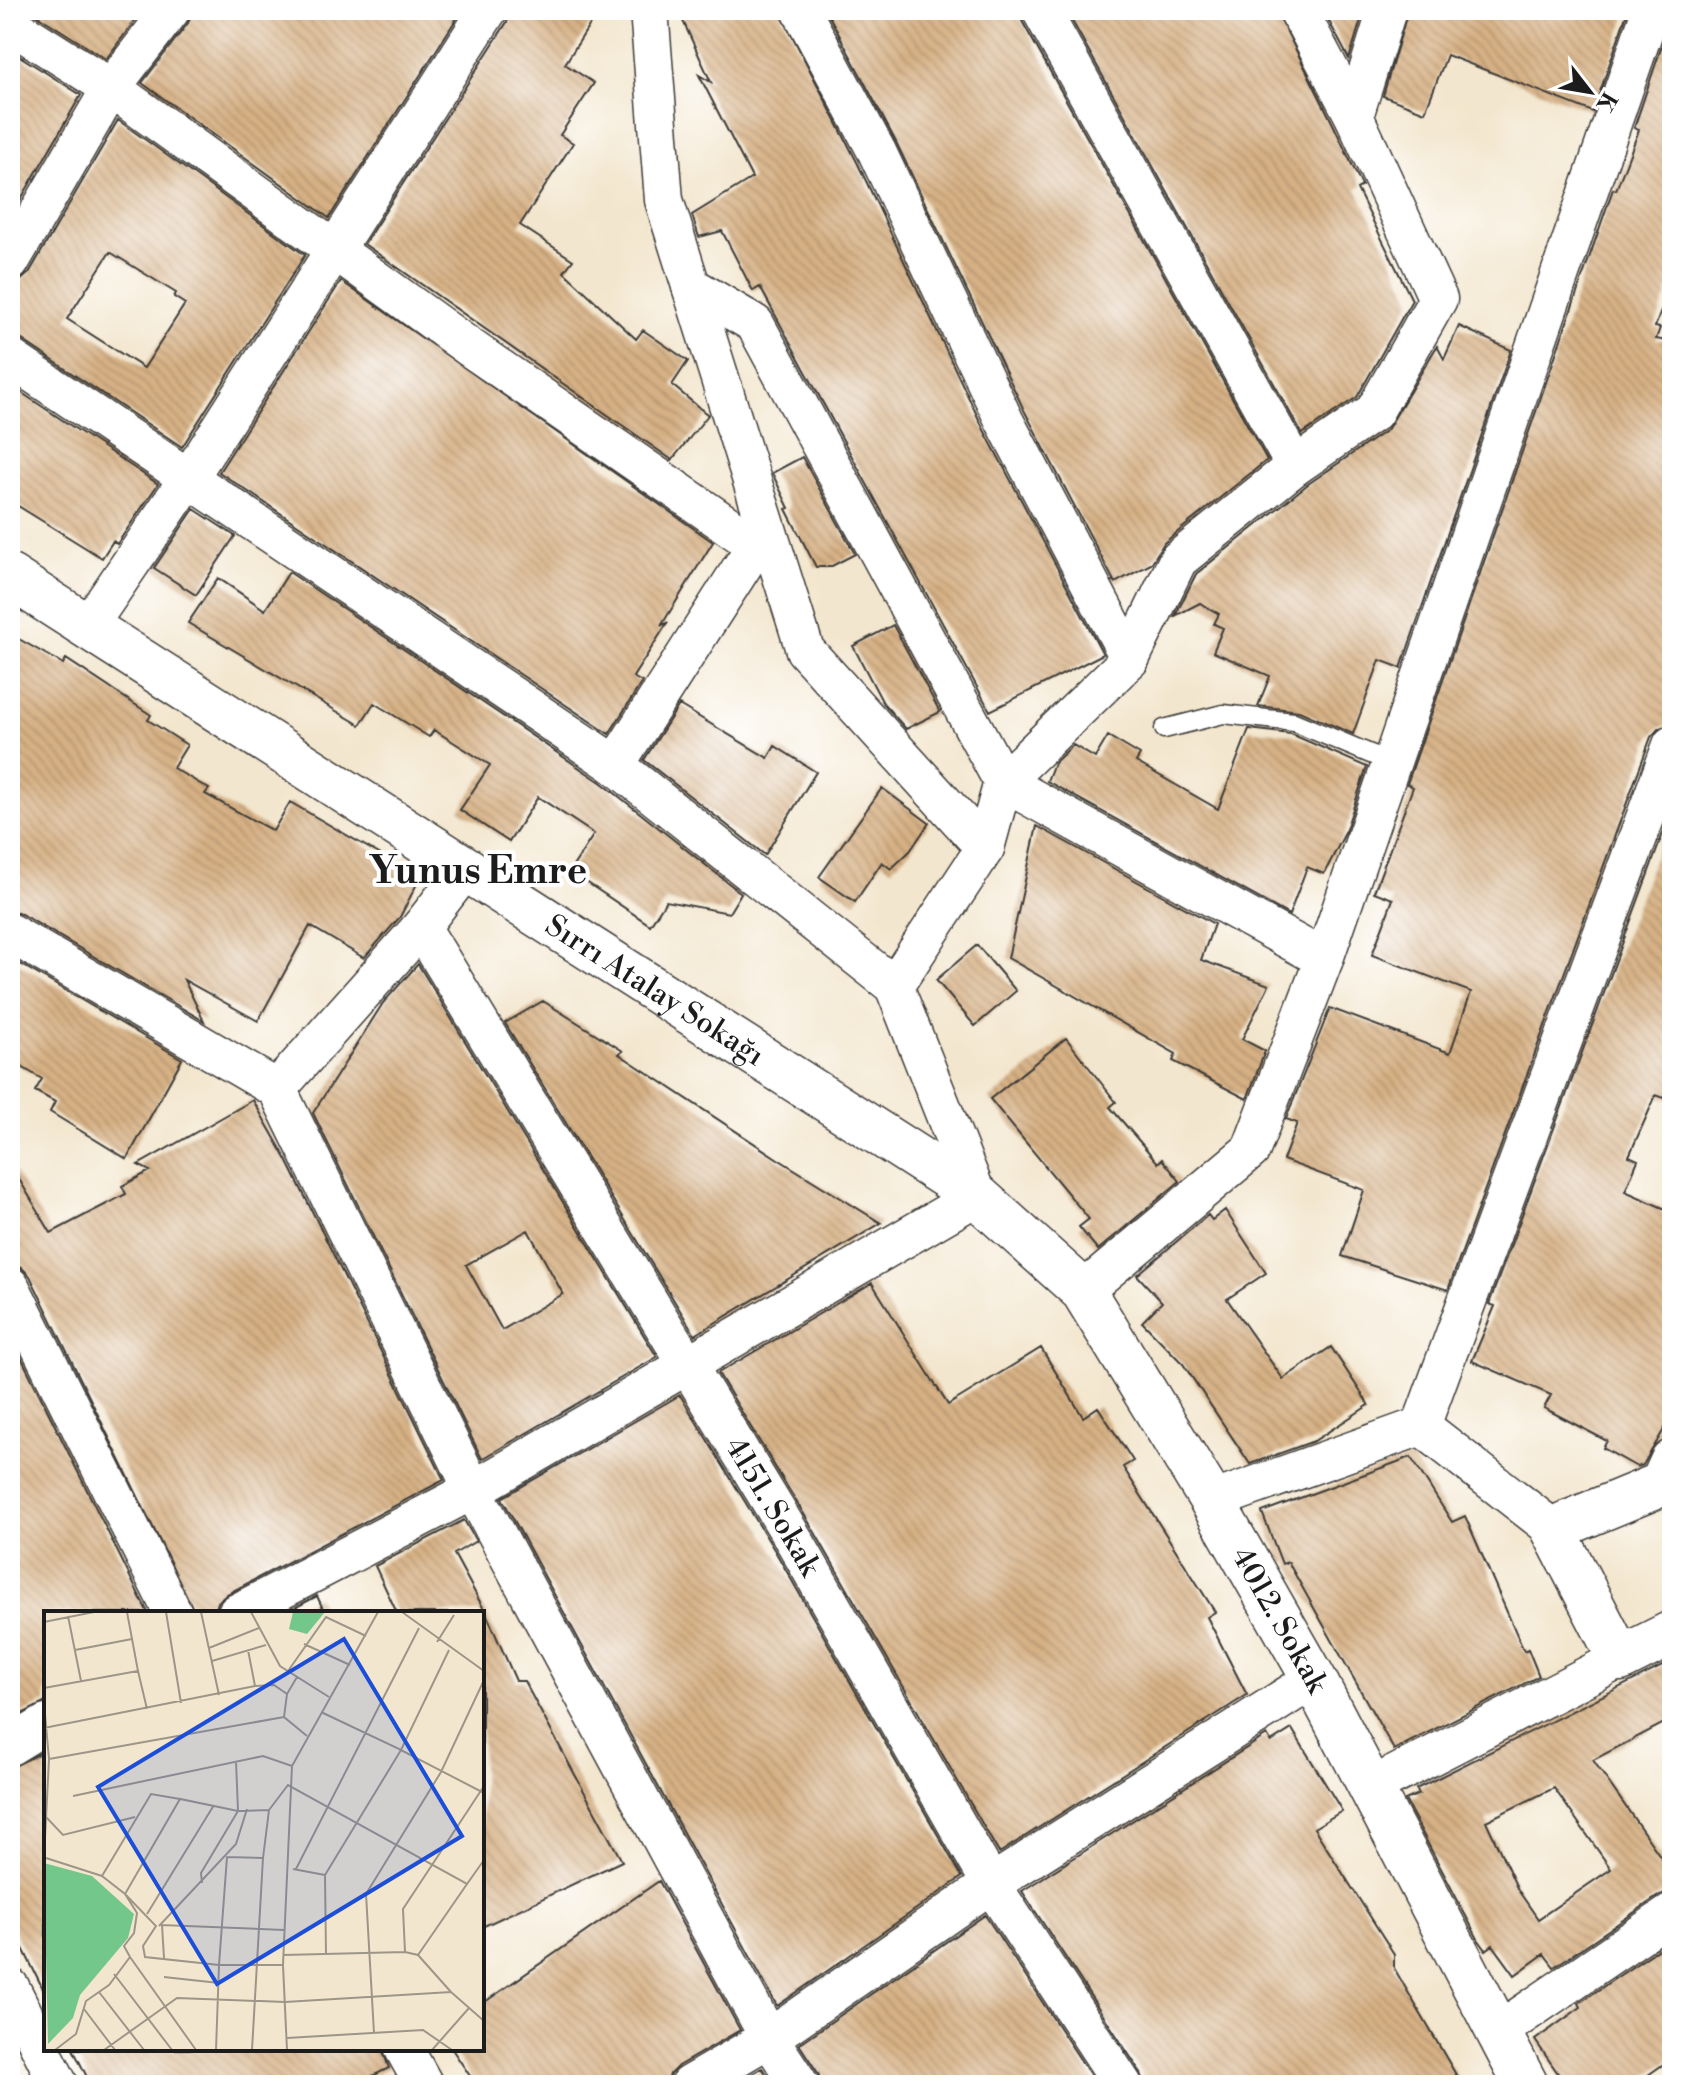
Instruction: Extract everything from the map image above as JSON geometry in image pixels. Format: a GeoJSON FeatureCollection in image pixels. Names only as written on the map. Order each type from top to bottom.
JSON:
{"type":"FeatureCollection","features":[{"type":"Feature","properties":{"kind":"main road","name":"Sırrı Atalay Sokağı"},"geometry":{"type":"LineString","coordinates":[[10,577],[977,1196]]}},
{"type":"Feature","properties":{"kind":"main road","name":"4012. Sokak"},"geometry":{"type":"LineString","coordinates":[[977,1196],[1083,1291],[1212,1501],[1314,1679],[1373,1786],[1496,2033],[1526,2085]]}},
{"type":"Feature","properties":{"kind":"main road"},"geometry":{"type":"LineString","coordinates":[[1672,1462],[1662,1484],[1553,1529],[1620,1659],[1672,1633]]}},
{"type":"Feature","properties":{"kind":"street"},"geometry":{"type":"LineString","coordinates":[[10,262],[111,88],[171,10]]}},
{"type":"Feature","properties":{"kind":"street"},"geometry":{"type":"LineString","coordinates":[[88,626],[190,476],[488,10]]}},
{"type":"Feature","properties":{"kind":"street"},"geometry":{"type":"LineString","coordinates":[[649,10],[664,200],[805,650],[985,848]]}},
{"type":"Feature","properties":{"kind":"street"},"geometry":{"type":"LineString","coordinates":[[801,10],[877,152],[1004,420],[1130,659]]}},
{"type":"Feature","properties":{"kind":"street"},"geometry":{"type":"LineString","coordinates":[[1041,10],[1295,466]]}},
{"type":"Feature","properties":{"kind":"street"},"geometry":{"type":"LineString","coordinates":[[894,986],[985,848],[1003,782],[1130,659],[1178,560],[1295,466],[1374,412],[1438,299],[1354,116],[1298,10]]}},
{"type":"Feature","properties":{"kind":"street"},"geometry":{"type":"LineString","coordinates":[[1354,116],[1387,10]]}},
{"type":"Feature","properties":{"kind":"street"},"geometry":{"type":"LineString","coordinates":[[1083,1291],[1251,1150],[1324,959],[1651,10]]}},
{"type":"Feature","properties":{"kind":"street"},"geometry":{"type":"LineString","coordinates":[[10,24],[111,88],[335,251],[756,545],[615,765]]}},
{"type":"Feature","properties":{"kind":"street"},"geometry":{"type":"LineString","coordinates":[[691,286],[755,324],[1003,782],[1324,959]]}},
{"type":"Feature","properties":{"kind":"street"},"geometry":{"type":"LineString","coordinates":[[10,358],[190,476],[615,765],[894,986],[977,1196],[473,1490],[241,1611]]}},
{"type":"Feature","properties":{"kind":"street"},"geometry":{"type":"LineString","coordinates":[[1421,1426],[1672,745]]}},
{"type":"Feature","properties":{"kind":"street"},"geometry":{"type":"LineString","coordinates":[[277,1089],[421,927],[465,870]]}},
{"type":"Feature","properties":{"kind":"street","name":"4151. Sokak"},"geometry":{"type":"LineString","coordinates":[[421,927],[690,1365],[991,1884],[1123,2085]]}},
{"type":"Feature","properties":{"kind":"street"},"geometry":{"type":"LineString","coordinates":[[10,933],[277,1089],[473,1490],[769,2038],[800,2085]]}},
{"type":"Feature","properties":{"kind":"street"},"geometry":{"type":"LineString","coordinates":[[10,1286],[172,1611]]}},
{"type":"Feature","properties":{"kind":"street"},"geometry":{"type":"LineString","coordinates":[[1212,1501],[1421,1426]]}},
{"type":"Feature","properties":{"kind":"street"},"geometry":{"type":"LineString","coordinates":[[1421,1426],[1553,1529]]}},
{"type":"Feature","properties":{"kind":"street"},"geometry":{"type":"LineString","coordinates":[[1373,1786],[1620,1659]]}},
{"type":"Feature","properties":{"kind":"street"},"geometry":{"type":"LineString","coordinates":[[689,2085],[769,2038],[991,1884],[1314,1679]]}},
{"type":"Feature","properties":{"kind":"street"},"geometry":{"type":"LineString","coordinates":[[10,1746],[44,1725]]}},
{"type":"Feature","properties":{"kind":"street"},"geometry":{"type":"LineString","coordinates":[[1496,2033],[1672,1913]]}},
{"type":"Feature","properties":{"kind":"street"},"geometry":{"type":"LineString","coordinates":[[10,1987],[59,2085]]}},
{"type":"Feature","properties":{"kind":"street"},"geometry":{"type":"LineString","coordinates":[[405,2051],[424,2085]]}},
{"type":"Feature","properties":{"kind":"lane"},"geometry":{"type":"LineString","coordinates":[[1164,729],[1223,714],[1294,722],[1392,763]]}},
{"type":"Feature","properties":{"kind":"building"},"geometry":{"type":"Polygon","coordinates":[[[29,10],[143,10],[106,59],[29,10]]]}},
{"type":"Feature","properties":{"kind":"building"},"geometry":{"type":"Polygon","coordinates":[[[193,10],[462,10],[329,218],[142,83],[188,23],[193,10]]]}},
{"type":"Feature","properties":{"kind":"building"},"geometry":{"type":"Polygon","coordinates":[[[510,10],[599,10],[565,64],[594,83],[560,135],[573,143],[520,225],[573,260],[564,272],[636,339],[643,330],[688,361],[672,385],[708,415],[672,460],[364,244],[507,22],[510,10]]]}},
{"type":"Feature","properties":{"kind":"building"},"geometry":{"type":"Polygon","coordinates":[[[678,10],[779,10],[857,162],[984,430],[1103,654],[990,711],[760,287],[753,291],[722,231],[699,237],[692,215],[752,178],[699,75],[711,82],[678,10]]]}},
{"type":"Feature","properties":{"kind":"building"},"geometry":{"type":"Polygon","coordinates":[[[826,10],[1019,10],[1022,21],[1267,460],[1164,543],[1151,564],[1115,583],[1024,410],[896,142],[826,10]]]}},
{"type":"Feature","properties":{"kind":"building"},"geometry":{"type":"Polygon","coordinates":[[[1066,10],[1276,10],[1334,126],[1362,186],[1357,189],[1412,300],[1357,397],[1302,434],[1066,10]]]}},
{"type":"Feature","properties":{"kind":"building"},"geometry":{"type":"Polygon","coordinates":[[[1323,10],[1364,10],[1349,59],[1323,10]]]}},
{"type":"Feature","properties":{"kind":"building"},"geometry":{"type":"Polygon","coordinates":[[[1408,10],[1628,10],[1593,112],[1447,55],[1425,112],[1383,96],[1408,10]]]}},
{"type":"Feature","properties":{"kind":"building"},"geometry":{"type":"Polygon","coordinates":[[[1672,16],[1672,282],[1655,327],[1660,328],[1656,339],[1672,342],[1672,724],[1659,728],[1651,737],[1448,1290],[1342,1256],[1364,1190],[1283,1160],[1297,1123],[1286,1119],[1330,1008],[1450,1053],[1471,992],[1372,955],[1393,899],[1374,892],[1413,787],[1407,784],[1613,189],[1616,190],[1639,130],[1634,128],[1672,16]]]}},
{"type":"Feature","properties":{"kind":"building"},"geometry":{"type":"Polygon","coordinates":[[[10,50],[81,95],[10,218],[10,50]]]}},
{"type":"Feature","properties":{"kind":"building"},"geometry":{"type":"Polygon","coordinates":[[[118,120],[305,255],[182,447],[22,340],[10,336],[10,284],[20,281],[29,273],[118,120]],[[110,252],[67,319],[144,368],[185,304],[174,297],[176,293],[110,252]]]}},
{"type":"Feature","properties":{"kind":"building"},"geometry":{"type":"Polygon","coordinates":[[[341,281],[713,542],[633,677],[642,682],[609,734],[219,472],[341,281]]]}},
{"type":"Feature","properties":{"kind":"building"},"geometry":{"type":"Polygon","coordinates":[[[1459,326],[1511,350],[1401,668],[1380,660],[1353,734],[1299,711],[1258,706],[1270,676],[1213,652],[1223,628],[1214,624],[1219,614],[1200,603],[1175,616],[1196,574],[1308,484],[1387,430],[1437,346],[1444,359],[1459,326]]]}},
{"type":"Feature","properties":{"kind":"building"},"geometry":{"type":"Polygon","coordinates":[[[10,385],[158,484],[117,544],[113,541],[102,558],[10,501],[10,385]]]}},
{"type":"Feature","properties":{"kind":"building"},"geometry":{"type":"Polygon","coordinates":[[[802,457],[855,554],[830,567],[816,567],[786,509],[789,508],[772,473],[802,457]]]}},
{"type":"Feature","properties":{"kind":"building"},"geometry":{"type":"Polygon","coordinates":[[[194,509],[235,536],[196,595],[154,568],[194,509]]]}},
{"type":"Feature","properties":{"kind":"building"},"geometry":{"type":"Polygon","coordinates":[[[289,572],[602,783],[741,893],[729,913],[666,901],[650,925],[570,871],[594,834],[538,797],[509,842],[460,810],[490,765],[434,730],[429,737],[374,703],[360,725],[188,623],[218,578],[265,610],[289,572]]]}},
{"type":"Feature","properties":{"kind":"building"},"geometry":{"type":"Polygon","coordinates":[[[893,625],[940,712],[906,729],[883,703],[853,646],[893,625]]]}},
{"type":"Feature","properties":{"kind":"building"},"geometry":{"type":"Polygon","coordinates":[[[10,634],[63,664],[66,659],[151,715],[148,720],[187,745],[173,768],[209,789],[205,794],[273,831],[290,802],[420,878],[400,917],[364,958],[310,926],[258,1021],[184,980],[204,1021],[21,914],[10,911],[10,634]]]}},
{"type":"Feature","properties":{"kind":"building"},"geometry":{"type":"Polygon","coordinates":[[[679,705],[768,758],[775,746],[816,772],[765,855],[644,760],[679,705]]]}},
{"type":"Feature","properties":{"kind":"building"},"geometry":{"type":"Polygon","coordinates":[[[1249,729],[1291,734],[1367,767],[1344,835],[1324,874],[1307,867],[1289,915],[1047,781],[1054,763],[1073,745],[1095,758],[1108,736],[1140,755],[1136,762],[1218,809],[1249,729]]]}},
{"type":"Feature","properties":{"kind":"building"},"geometry":{"type":"Polygon","coordinates":[[[882,788],[929,823],[910,851],[891,869],[882,862],[855,902],[819,877],[882,788]]]}},
{"type":"Feature","properties":{"kind":"building"},"geometry":{"type":"Polygon","coordinates":[[[1672,809],[1672,1101],[1656,1095],[1629,1156],[1638,1160],[1625,1191],[1672,1212],[1672,1416],[1643,1465],[1637,1467],[1603,1448],[1607,1441],[1544,1408],[1551,1395],[1472,1361],[1495,1306],[1489,1304],[1672,809]]]}},
{"type":"Feature","properties":{"kind":"building"},"geometry":{"type":"Polygon","coordinates":[[[1037,826],[1214,924],[1201,960],[1269,985],[1242,1039],[1265,1051],[1247,1099],[1173,1061],[1176,1054],[1008,958],[1037,826]]]}},
{"type":"Feature","properties":{"kind":"building"},"geometry":{"type":"Polygon","coordinates":[[[977,945],[1016,991],[975,1026],[936,980],[977,945]]]}},
{"type":"Feature","properties":{"kind":"building"},"geometry":{"type":"Polygon","coordinates":[[[10,958],[182,1059],[127,1159],[50,1112],[55,1102],[35,1091],[42,1079],[10,1060],[10,958]]]}},
{"type":"Feature","properties":{"kind":"building"},"geometry":{"type":"Polygon","coordinates":[[[418,964],[657,1357],[482,1459],[313,1113],[383,1003],[418,964]],[[528,1230],[466,1265],[502,1330],[563,1294],[528,1230]]]}},
{"type":"Feature","properties":{"kind":"building"},"geometry":{"type":"Polygon","coordinates":[[[543,1001],[623,1051],[619,1054],[778,1159],[881,1223],[695,1335],[505,1023],[543,1001]]]}},
{"type":"Feature","properties":{"kind":"building"},"geometry":{"type":"Polygon","coordinates":[[[1066,1038],[1116,1102],[1110,1107],[1158,1163],[1162,1159],[1180,1181],[1098,1250],[1079,1227],[1089,1219],[990,1099],[1066,1038]]]}},
{"type":"Feature","properties":{"kind":"building"},"geometry":{"type":"Polygon","coordinates":[[[253,1100],[287,1160],[444,1480],[227,1594],[218,1602],[216,1611],[194,1611],[30,1276],[21,1267],[10,1264],[10,1164],[51,1233],[126,1194],[122,1186],[150,1171],[138,1165],[253,1100]]]}},
{"type":"Feature","properties":{"kind":"building"},"geometry":{"type":"Polygon","coordinates":[[[1225,1210],[1266,1273],[1227,1299],[1283,1379],[1331,1347],[1369,1405],[1314,1441],[1250,1464],[1183,1364],[1142,1322],[1162,1302],[1137,1275],[1208,1215],[1212,1220],[1225,1210]]]}},
{"type":"Feature","properties":{"kind":"building"},"geometry":{"type":"Polygon","coordinates":[[[872,1283],[948,1405],[1041,1348],[1083,1417],[1098,1407],[1133,1461],[1123,1467],[1215,1612],[1207,1617],[1247,1695],[999,1853],[813,1529],[718,1373],[872,1283]]]}},
{"type":"Feature","properties":{"kind":"building"},"geometry":{"type":"Polygon","coordinates":[[[10,1335],[147,1611],[44,1611],[44,1703],[10,1720],[10,1335]]]}},
{"type":"Feature","properties":{"kind":"building"},"geometry":{"type":"Polygon","coordinates":[[[680,1395],[775,1551],[962,1877],[777,2006],[502,1498],[680,1395]]]}},
{"type":"Feature","properties":{"kind":"building"},"geometry":{"type":"Polygon","coordinates":[[[1411,1457],[1452,1522],[1465,1516],[1524,1651],[1528,1649],[1539,1676],[1394,1750],[1288,1562],[1282,1564],[1262,1512],[1411,1457]]]}},
{"type":"Feature","properties":{"kind":"building"},"geometry":{"type":"Polygon","coordinates":[[[464,1520],[476,1541],[454,1554],[486,1613],[516,1681],[524,1681],[622,1861],[484,1926],[484,1611],[396,1611],[375,1566],[464,1520]]]}},
{"type":"Feature","properties":{"kind":"building"},"geometry":{"type":"Polygon","coordinates":[[[317,1596],[324,1611],[289,1611],[317,1596]]]}},
{"type":"Feature","properties":{"kind":"building"},"geometry":{"type":"Polygon","coordinates":[[[1672,1661],[1672,1719],[1593,1760],[1672,1873],[1672,1891],[1660,1895],[1554,1967],[1544,1954],[1515,1975],[1493,1945],[1486,1950],[1405,1800],[1419,1794],[1416,1789],[1672,1661]],[[1554,1788],[1486,1821],[1518,1890],[1538,1919],[1611,1869],[1554,1788]]]}},
{"type":"Feature","properties":{"kind":"building"},"geometry":{"type":"Polygon","coordinates":[[[1292,1729],[1342,1811],[1314,1828],[1394,1954],[1394,1968],[1462,2085],[1145,2085],[1141,2073],[1022,1891],[1267,1735],[1271,1742],[1292,1729]]]}},
{"type":"Feature","properties":{"kind":"building"},"geometry":{"type":"Polygon","coordinates":[[[44,1751],[44,1991],[10,1922],[10,1768],[44,1751]]]}},
{"type":"Feature","properties":{"kind":"building"},"geometry":{"type":"Polygon","coordinates":[[[659,1881],[740,2030],[678,2066],[670,2074],[667,2085],[476,2085],[453,2051],[484,2051],[484,2003],[659,1881]]]}},
{"type":"Feature","properties":{"kind":"building"},"geometry":{"type":"Polygon","coordinates":[[[985,1915],[1097,2085],[822,2085],[799,2044],[985,1915]]]}},
{"type":"Feature","properties":{"kind":"building"},"geometry":{"type":"Polygon","coordinates":[[[1672,1940],[1672,2058],[1634,2085],[1566,2085],[1535,2040],[1581,2007],[1579,2003],[1672,1940]]]}},
{"type":"Feature","properties":{"kind":"building"},"geometry":{"type":"Polygon","coordinates":[[[74,2051],[383,2051],[389,2068],[354,2085],[91,2085],[74,2051]]]}},
{"type":"Feature","properties":{"kind":"building"},"geometry":{"type":"Polygon","coordinates":[[[762,2068],[774,2085],[732,2085],[762,2068]]]}},
{"type":"Feature","properties":{"kind":"district","name":"Yunus Emre"},"geometry":{"type":"Point","coordinates":[478,870]}}]}
